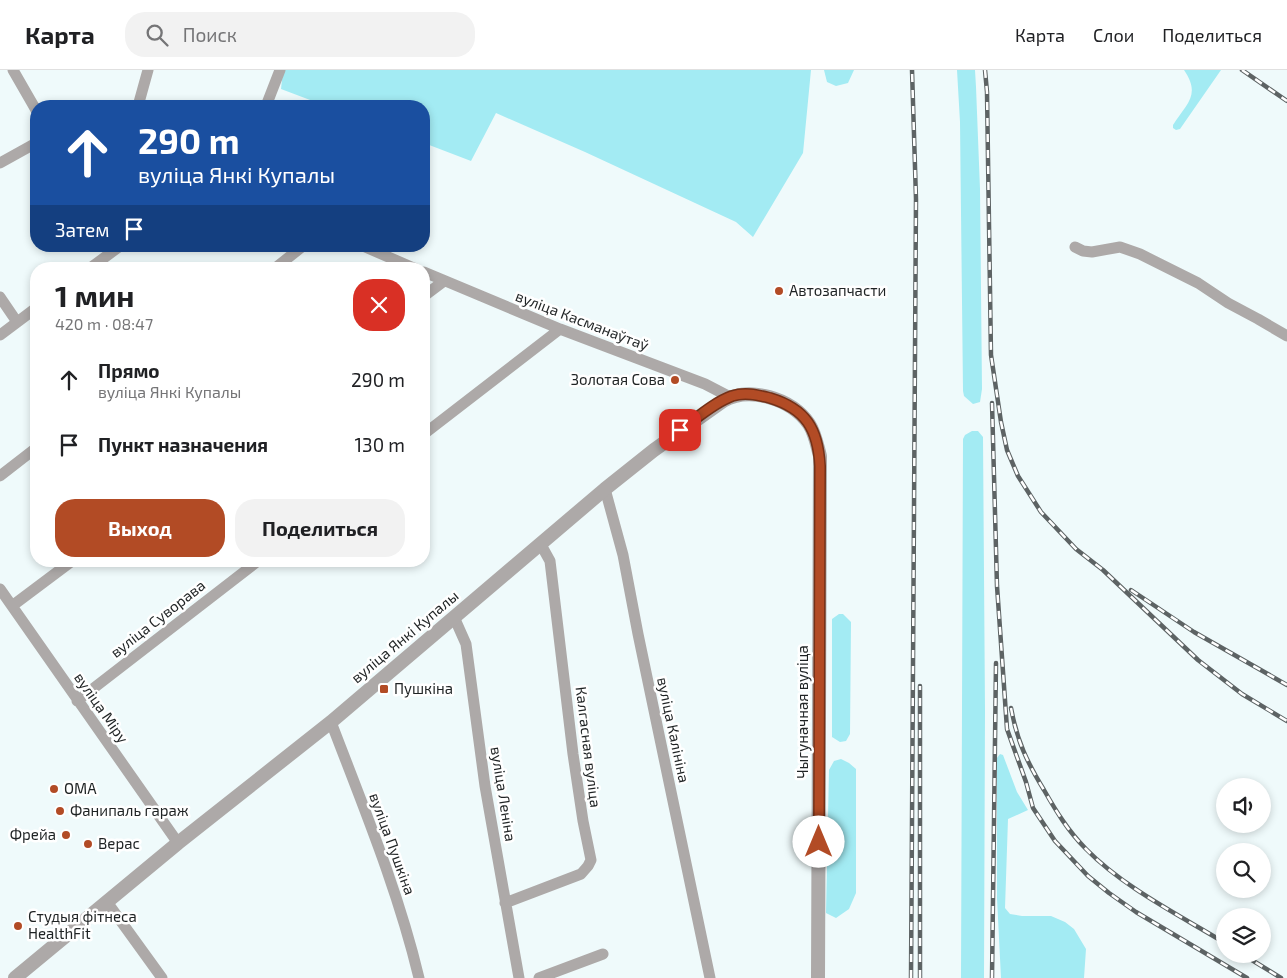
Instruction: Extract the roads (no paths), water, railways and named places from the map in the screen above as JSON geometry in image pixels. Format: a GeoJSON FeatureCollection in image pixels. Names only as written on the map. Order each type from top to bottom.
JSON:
{"type":"FeatureCollection","features":[{"type":"Feature","properties":{"kind":"street"},"geometry":{"type":"LineString","coordinates":[[13,70],[30,100]]}},
{"type":"Feature","properties":{"kind":"street"},"geometry":{"type":"LineString","coordinates":[[140,100],[148,70]]}},
{"type":"Feature","properties":{"kind":"street"},"geometry":{"type":"LineString","coordinates":[[268,100],[280,70]]}},
{"type":"Feature","properties":{"kind":"street"},"geometry":{"type":"LineString","coordinates":[[0,163],[30,146]]}},
{"type":"Feature","properties":{"kind":"street"},"geometry":{"type":"LineString","coordinates":[[1075,246],[1083,251],[1092,252],[1120,247],[1140,254],[1198,283],[1228,303],[1287,336]]}},
{"type":"Feature","properties":{"kind":"street"},"geometry":{"type":"LineString","coordinates":[[98,262],[112,252]]}},
{"type":"Feature","properties":{"kind":"street"},"geometry":{"type":"LineString","coordinates":[[283,262],[295,252]]}},
{"type":"Feature","properties":{"kind":"street"},"geometry":{"type":"LineString","coordinates":[[377,252],[400,262]]}},
{"type":"Feature","properties":{"kind":"street","name":"вуліца Касманаўтаў"},"geometry":{"type":"LineString","coordinates":[[430,275],[560,329],[705,384],[730,397]]}},
{"type":"Feature","properties":{"kind":"street"},"geometry":{"type":"LineString","coordinates":[[430,292],[444,281]]}},
{"type":"Feature","properties":{"kind":"street"},"geometry":{"type":"LineString","coordinates":[[0,297],[17,322]]}},
{"type":"Feature","properties":{"kind":"street"},"geometry":{"type":"LineString","coordinates":[[0,335],[30,312]]}},
{"type":"Feature","properties":{"kind":"street"},"geometry":{"type":"LineString","coordinates":[[430,429],[560,329]]}},
{"type":"Feature","properties":{"kind":"street","name":"вуліца Янкі Купалы"},"geometry":{"type":"LineString","coordinates":[[14,978],[178,843],[331,722],[605,489],[661,444],[707,411],[730,397],[744,394],[758,395],[792,406],[810,424],[818,447]]}},
{"type":"Feature","properties":{"kind":"street","name":"Чыгуначная вуліца"},"geometry":{"type":"LineString","coordinates":[[818,447],[821,480],[818,978]]}},
{"type":"Feature","properties":{"kind":"street"},"geometry":{"type":"LineString","coordinates":[[0,476],[30,453]]}},
{"type":"Feature","properties":{"kind":"street","name":"вуліца Калініна"},"geometry":{"type":"LineString","coordinates":[[605,489],[623,556],[710,978]]}},
{"type":"Feature","properties":{"kind":"street","name":"Калгасная вуліца"},"geometry":{"type":"LineString","coordinates":[[505,903],[581,874],[591,860],[573,754],[550,562],[540,543]]}},
{"type":"Feature","properties":{"kind":"street"},"geometry":{"type":"LineString","coordinates":[[12,606],[64,567]]}},
{"type":"Feature","properties":{"kind":"street","name":"вуліца Суворава"},"geometry":{"type":"LineString","coordinates":[[77,700],[250,567]]}},
{"type":"Feature","properties":{"kind":"street","name":"вуліца Міру"},"geometry":{"type":"LineString","coordinates":[[0,589],[178,843]]}},
{"type":"Feature","properties":{"kind":"street","name":"вуліца Леніна"},"geometry":{"type":"LineString","coordinates":[[454,617],[466,644],[485,786],[519,978]]}},
{"type":"Feature","properties":{"kind":"street","name":"вуліца Пушкіна"},"geometry":{"type":"LineString","coordinates":[[331,722],[378,845],[410,940],[419,978]]}},
{"type":"Feature","properties":{"kind":"street"},"geometry":{"type":"LineString","coordinates":[[107,902],[162,978]]}},
{"type":"Feature","properties":{"kind":"street"},"geometry":{"type":"LineString","coordinates":[[539,978],[603,954]]}},
{"type":"Feature","properties":{"kind":"railway"},"geometry":{"type":"LineString","coordinates":[[911,978],[916,199],[912,70]]}},
{"type":"Feature","properties":{"kind":"railway"},"geometry":{"type":"LineString","coordinates":[[985,70],[987,92],[991,355],[1007,450],[1018,476],[1041,512],[1076,549],[1103,570],[1198,660],[1242,694],[1287,721]]}},
{"type":"Feature","properties":{"kind":"railway"},"geometry":{"type":"LineString","coordinates":[[1242,70],[1287,101]]}},
{"type":"Feature","properties":{"kind":"railway"},"geometry":{"type":"LineString","coordinates":[[992,403],[997,586],[1007,729],[1033,808],[1055,841],[1088,876],[1109,893],[1136,912],[1247,978]]}},
{"type":"Feature","properties":{"kind":"railway"},"geometry":{"type":"LineString","coordinates":[[1131,590],[1194,632],[1287,685]]}},
{"type":"Feature","properties":{"kind":"railway"},"geometry":{"type":"LineString","coordinates":[[992,978],[996,663]]}},
{"type":"Feature","properties":{"kind":"railway"},"geometry":{"type":"LineString","coordinates":[[920,686],[920,978]]}},
{"type":"Feature","properties":{"kind":"railway"},"geometry":{"type":"LineString","coordinates":[[1011,708],[1023,751],[1033,770],[1068,828],[1086,849],[1134,888],[1216,938]]}},
{"type":"Feature","properties":{"kind":"railway"},"geometry":{"type":"LineString","coordinates":[[1257,963],[1281,978]]}},
{"type":"Feature","properties":{"kind":"place","name":"Автозапчасти"},"geometry":{"type":"Point","coordinates":[779,291]}},
{"type":"Feature","properties":{"kind":"place","name":"Золотая Сова"},"geometry":{"type":"Point","coordinates":[675,380]}},
{"type":"Feature","properties":{"kind":"place","name":"Пушкіна"},"geometry":{"type":"Point","coordinates":[384,689]}},
{"type":"Feature","properties":{"kind":"place","name":"ОМА"},"geometry":{"type":"Point","coordinates":[54,789]}},
{"type":"Feature","properties":{"kind":"place","name":"Фанипаль гараж"},"geometry":{"type":"Point","coordinates":[60,811]}},
{"type":"Feature","properties":{"kind":"place","name":"Фрейа"},"geometry":{"type":"Point","coordinates":[66,835]}},
{"type":"Feature","properties":{"kind":"place","name":"Верас"},"geometry":{"type":"Point","coordinates":[88,844]}},
{"type":"Feature","properties":{"kind":"place","name":"Студыя фітнеса HealthFit"},"geometry":{"type":"Point","coordinates":[18,926]}}]}
